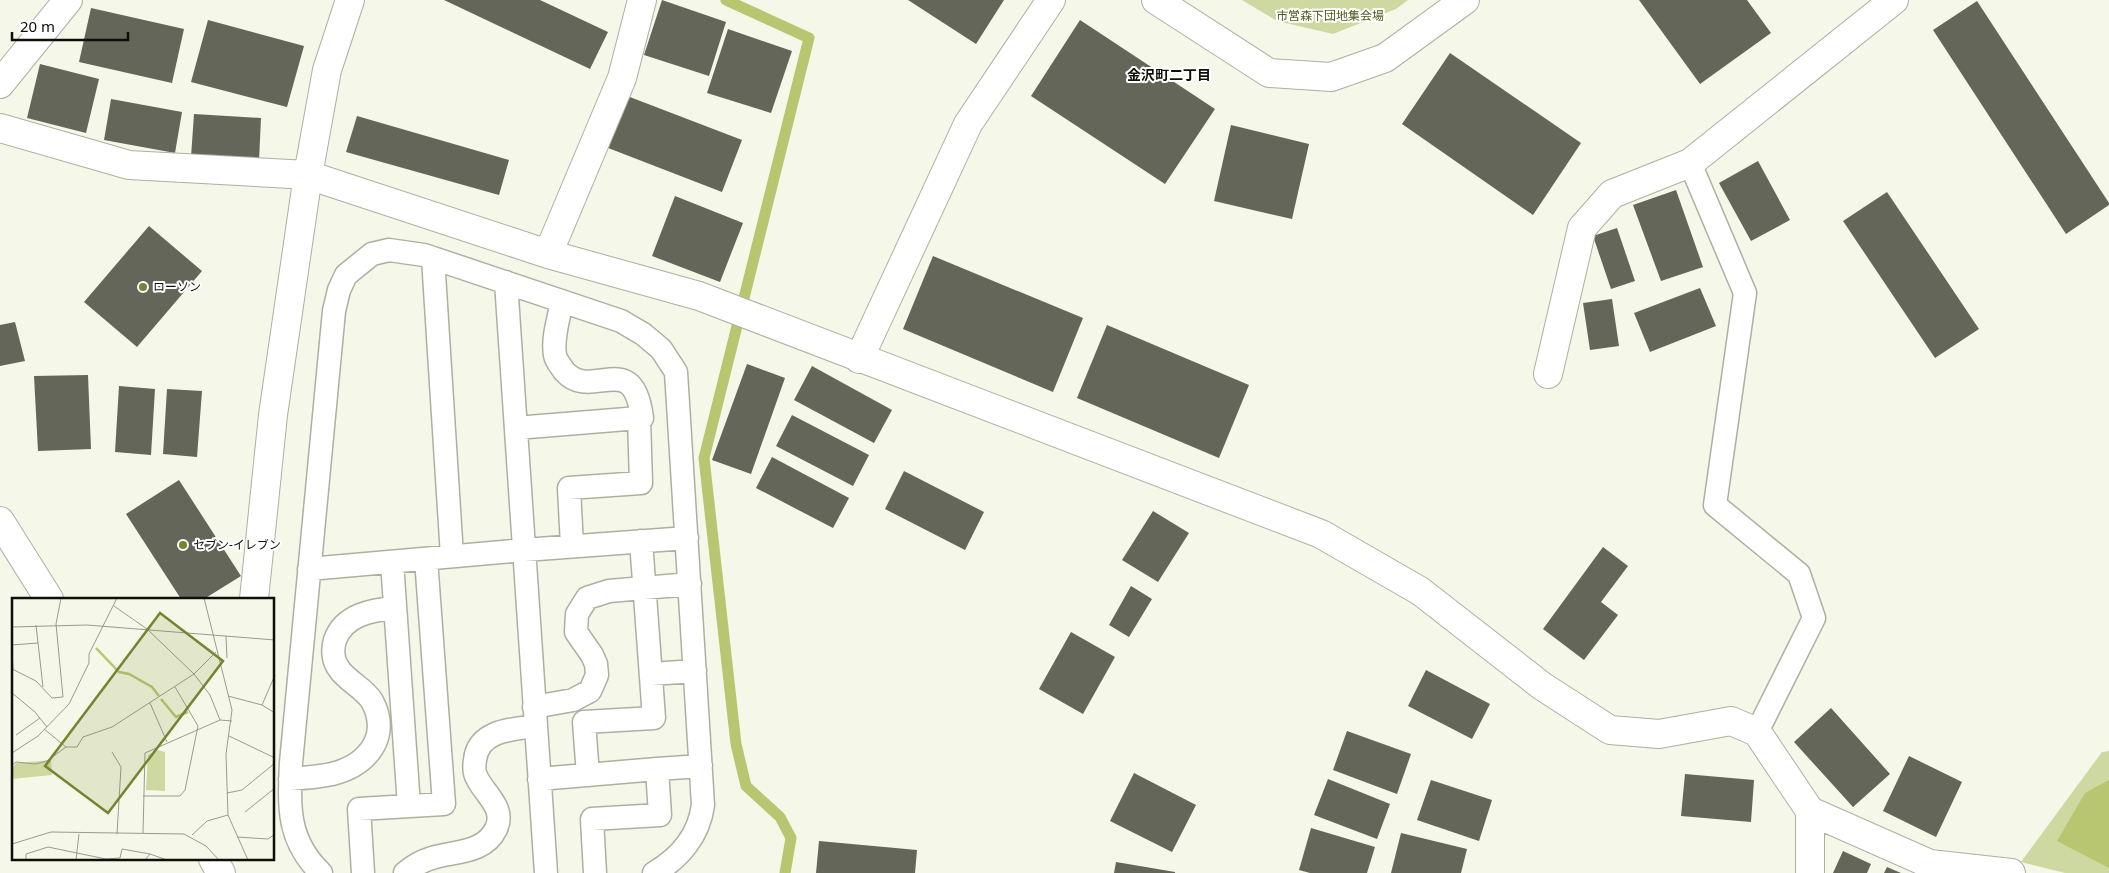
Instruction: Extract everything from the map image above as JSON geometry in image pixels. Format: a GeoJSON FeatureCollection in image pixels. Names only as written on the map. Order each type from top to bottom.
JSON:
{"type":"FeatureCollection","features":[{"type":"Feature","properties":{"kind":"street"},"geometry":{"type":"LineString","coordinates":[[0,84],[68,0]]}},
{"type":"Feature","properties":{"kind":"street"},"geometry":{"type":"LineString","coordinates":[[254,598],[273,416],[308,174],[327,70],[350,0]]}},
{"type":"Feature","properties":{"kind":"street"},"geometry":{"type":"LineString","coordinates":[[548,254],[622,78],[642,0]]}},
{"type":"Feature","properties":{"kind":"street"},"geometry":{"type":"LineString","coordinates":[[859,359],[968,124],[1051,0]]}},
{"type":"Feature","properties":{"kind":"street"},"geometry":{"type":"LineString","coordinates":[[1156,0],[1269,73],[1331,77],[1385,58],[1465,0]]}},
{"type":"Feature","properties":{"kind":"street"},"geometry":{"type":"LineString","coordinates":[[1548,374],[1582,228],[1612,194],[1690,163],[1894,0]]}},
{"type":"Feature","properties":{"kind":"street"},"geometry":{"type":"LineString","coordinates":[[0,128],[129,165],[308,174],[548,254],[699,296],[859,359],[1321,534],[1420,591],[1542,686],[1610,730],[1659,734],[1731,721],[1757,732],[1810,812],[1930,864],[2011,873]]}},
{"type":"Feature","properties":{"kind":"street"},"geometry":{"type":"LineString","coordinates":[[0,521],[48,598]]}},
{"type":"Feature","properties":{"kind":"street"},"geometry":{"type":"LineString","coordinates":[[1810,812],[1810,873]]}},
{"type":"Feature","properties":{"kind":"street"},"geometry":{"type":"LineString","coordinates":[[214,860],[222,873]]}},
{"type":"Feature","properties":{"kind":"street"},"geometry":{"type":"LineString","coordinates":[[228,873],[229,860]]}},
{"type":"Feature","properties":{"kind":"lane"},"geometry":{"type":"LineString","coordinates":[[1690,163],[1745,293],[1715,505],[1799,574],[1814,618],[1757,732]]}},
{"type":"Feature","properties":{"kind":"lane"},"geometry":{"type":"LineString","coordinates":[[321,873],[303,854],[295,832],[289,806],[334,311],[339,290],[346,275],[372,254],[389,250],[433,258],[621,321],[643,334],[662,349],[676,372],[703,805],[701,818],[694,835],[684,849],[666,866],[654,873]]}},
{"type":"Feature","properties":{"kind":"lane"},"geometry":{"type":"LineString","coordinates":[[433,258],[452,556]]}},
{"type":"Feature","properties":{"kind":"lane"},"geometry":{"type":"LineString","coordinates":[[506,282],[546,873]]}},
{"type":"Feature","properties":{"kind":"lane"},"geometry":{"type":"LineString","coordinates":[[562,301],[555,347],[558,363],[576,381],[596,382],[615,379],[633,387],[638,395],[641,418],[641,483],[569,488],[572,546]]}},
{"type":"Feature","properties":{"kind":"lane"},"geometry":{"type":"LineString","coordinates":[[516,428],[679,416]]}},
{"type":"Feature","properties":{"kind":"lane"},"geometry":{"type":"LineString","coordinates":[[310,569],[687,538]]}},
{"type":"Feature","properties":{"kind":"lane"},"geometry":{"type":"LineString","coordinates":[[588,775],[584,722],[654,718],[641,542]]}},
{"type":"Feature","properties":{"kind":"lane"},"geometry":{"type":"LineString","coordinates":[[363,873],[359,809],[444,804],[426,559]]}},
{"type":"Feature","properties":{"kind":"lane"},"geometry":{"type":"LineString","coordinates":[[392,562],[409,806]]}},
{"type":"Feature","properties":{"kind":"lane"},"geometry":{"type":"LineString","coordinates":[[405,873],[418,863],[433,857],[467,851],[478,847],[496,829],[498,817],[496,805],[475,776],[475,754],[479,745],[489,737],[509,730],[559,704],[583,696],[590,691],[597,675],[596,664],[576,632],[577,614],[587,598],[601,592],[690,584]]}},
{"type":"Feature","properties":{"kind":"lane"},"geometry":{"type":"LineString","coordinates":[[290,779],[323,776],[342,770],[368,754],[377,741],[380,729],[378,715],[371,699],[339,670],[334,657],[333,646],[337,634],[353,618],[372,611],[395,608]]}},
{"type":"Feature","properties":{"kind":"lane"},"geometry":{"type":"LineString","coordinates":[[651,674],[695,671]]}},
{"type":"Feature","properties":{"kind":"lane"},"geometry":{"type":"LineString","coordinates":[[539,779],[701,766]]}},
{"type":"Feature","properties":{"kind":"lane"},"geometry":{"type":"LineString","coordinates":[[595,873],[592,819],[660,815],[657,769]]}},
{"type":"Feature","properties":{"kind":"green space","name":"市営森下団地集会場"},"geometry":{"type":"Polygon","coordinates":[[[1242,0],[1408,0],[1396,9],[1333,34],[1277,21],[1242,0]]]}},
{"type":"Feature","properties":{"kind":"green space"},"geometry":{"type":"Polygon","coordinates":[[[2109,751],[2109,873],[2065,873],[2021,862],[2102,752],[2109,751]]]}},
{"type":"Feature","properties":{"kind":"shaded area"},"geometry":{"type":"Polygon","coordinates":[[[2109,780],[2109,868],[2057,841],[2085,793],[2109,780]]]}},
{"type":"Feature","properties":{"kind":"building"},"geometry":{"type":"Polygon","coordinates":[[[444,0],[540,0],[608,32],[590,69],[444,0]]]}},
{"type":"Feature","properties":{"kind":"building"},"geometry":{"type":"Polygon","coordinates":[[[662,0],[726,22],[709,76],[644,55],[662,0]]]}},
{"type":"Feature","properties":{"kind":"building"},"geometry":{"type":"Polygon","coordinates":[[[908,0],[1004,0],[976,44],[908,0]]]}},
{"type":"Feature","properties":{"kind":"building"},"geometry":{"type":"Polygon","coordinates":[[[1639,0],[1747,0],[1771,33],[1700,84],[1639,0]]]}},
{"type":"Feature","properties":{"kind":"building"},"geometry":{"type":"Polygon","coordinates":[[[1977,1],[2109,203],[2109,205],[2066,234],[1933,30],[1977,1]]]}},
{"type":"Feature","properties":{"kind":"building"},"geometry":{"type":"Polygon","coordinates":[[[91,8],[184,29],[172,83],[79,62],[91,8]]]}},
{"type":"Feature","properties":{"kind":"building"},"geometry":{"type":"Polygon","coordinates":[[[208,20],[304,46],[287,107],[191,82],[208,20]]]}},
{"type":"Feature","properties":{"kind":"building"},"geometry":{"type":"Polygon","coordinates":[[[1080,20],[1215,109],[1165,184],[1031,96],[1080,20]]]}},
{"type":"Feature","properties":{"kind":"building"},"geometry":{"type":"Polygon","coordinates":[[[728,29],[792,51],[771,113],[707,93],[728,29]]]}},
{"type":"Feature","properties":{"kind":"building"},"geometry":{"type":"Polygon","coordinates":[[[1450,53],[1581,143],[1533,215],[1402,124],[1450,53]]]}},
{"type":"Feature","properties":{"kind":"building"},"geometry":{"type":"Polygon","coordinates":[[[40,64],[99,79],[86,133],[27,118],[40,64]]]}},
{"type":"Feature","properties":{"kind":"building"},"geometry":{"type":"Polygon","coordinates":[[[622,94],[742,140],[722,192],[603,146],[622,94]]]}},
{"type":"Feature","properties":{"kind":"building"},"geometry":{"type":"Polygon","coordinates":[[[111,99],[182,112],[175,153],[104,140],[111,99]]]}},
{"type":"Feature","properties":{"kind":"building"},"geometry":{"type":"Polygon","coordinates":[[[194,114],[261,118],[259,161],[191,157],[194,114]]]}},
{"type":"Feature","properties":{"kind":"building"},"geometry":{"type":"Polygon","coordinates":[[[357,116],[509,160],[499,195],[346,152],[357,116]]]}},
{"type":"Feature","properties":{"kind":"building"},"geometry":{"type":"Polygon","coordinates":[[[1231,125],[1309,144],[1292,219],[1214,201],[1231,125]]]}},
{"type":"Feature","properties":{"kind":"building"},"geometry":{"type":"Polygon","coordinates":[[[1758,161],[1790,220],[1751,241],[1719,183],[1758,161]]]}},
{"type":"Feature","properties":{"kind":"building"},"geometry":{"type":"Polygon","coordinates":[[[1676,190],[1703,267],[1661,281],[1633,205],[1676,190]]]}},
{"type":"Feature","properties":{"kind":"building"},"geometry":{"type":"Polygon","coordinates":[[[1887,192],[1979,329],[1935,358],[1843,221],[1887,192]]]}},
{"type":"Feature","properties":{"kind":"building"},"geometry":{"type":"Polygon","coordinates":[[[675,196],[743,223],[720,282],[652,256],[675,196]]]}},
{"type":"Feature","properties":{"kind":"building","name":"ローソン"},"geometry":{"type":"Polygon","coordinates":[[[149,226],[202,271],[137,347],[84,302],[149,226]]]}},
{"type":"Feature","properties":{"kind":"building"},"geometry":{"type":"Polygon","coordinates":[[[1617,228],[1635,281],[1611,289],[1593,236],[1617,228]]]}},
{"type":"Feature","properties":{"kind":"building"},"geometry":{"type":"Polygon","coordinates":[[[933,256],[1083,318],[1053,392],[903,329],[933,256]]]}},
{"type":"Feature","properties":{"kind":"building"},"geometry":{"type":"Polygon","coordinates":[[[1700,288],[1716,326],[1650,352],[1634,313],[1700,288]]]}},
{"type":"Feature","properties":{"kind":"building"},"geometry":{"type":"Polygon","coordinates":[[[1612,299],[1619,346],[1590,350],[1583,303],[1612,299]]]}},
{"type":"Feature","properties":{"kind":"building"},"geometry":{"type":"Polygon","coordinates":[[[15,322],[25,361],[0,366],[0,325],[15,322]]]}},
{"type":"Feature","properties":{"kind":"building"},"geometry":{"type":"Polygon","coordinates":[[[1107,325],[1249,385],[1219,458],[1077,398],[1107,325]]]}},
{"type":"Feature","properties":{"kind":"building"},"geometry":{"type":"Polygon","coordinates":[[[747,364],[785,378],[751,474],[712,460],[747,364]]]}},
{"type":"Feature","properties":{"kind":"building"},"geometry":{"type":"Polygon","coordinates":[[[812,366],[892,410],[874,443],[794,400],[812,366]]]}},
{"type":"Feature","properties":{"kind":"building"},"geometry":{"type":"Polygon","coordinates":[[[88,375],[91,449],[38,451],[34,376],[88,375]]]}},
{"type":"Feature","properties":{"kind":"building"},"geometry":{"type":"Polygon","coordinates":[[[119,386],[155,389],[151,455],[115,452],[119,386]]]}},
{"type":"Feature","properties":{"kind":"building"},"geometry":{"type":"Polygon","coordinates":[[[167,389],[202,391],[197,457],[163,454],[167,389]]]}},
{"type":"Feature","properties":{"kind":"building"},"geometry":{"type":"Polygon","coordinates":[[[792,415],[869,455],[853,486],[776,446],[792,415]]]}},
{"type":"Feature","properties":{"kind":"building"},"geometry":{"type":"Polygon","coordinates":[[[772,457],[849,498],[833,528],[756,488],[772,457]]]}},
{"type":"Feature","properties":{"kind":"building"},"geometry":{"type":"Polygon","coordinates":[[[904,471],[984,512],[965,550],[885,509],[904,471]]]}},
{"type":"Feature","properties":{"kind":"building","name":"セブン-イレブン"},"geometry":{"type":"Polygon","coordinates":[[[179,480],[241,576],[206,598],[180,598],[126,514],[179,480]]]}},
{"type":"Feature","properties":{"kind":"building"},"geometry":{"type":"Polygon","coordinates":[[[1153,511],[1189,533],[1158,582],[1122,560],[1153,511]]]}},
{"type":"Feature","properties":{"kind":"building"},"geometry":{"type":"Polygon","coordinates":[[[1603,547],[1628,566],[1601,602],[1618,615],[1584,660],[1543,629],[1603,547]]]}},
{"type":"Feature","properties":{"kind":"building"},"geometry":{"type":"Polygon","coordinates":[[[1131,586],[1152,599],[1129,637],[1109,625],[1131,586]]]}},
{"type":"Feature","properties":{"kind":"building"},"geometry":{"type":"Polygon","coordinates":[[[1071,632],[1115,657],[1083,714],[1039,689],[1071,632]]]}},
{"type":"Feature","properties":{"kind":"building"},"geometry":{"type":"Polygon","coordinates":[[[1426,670],[1490,704],[1472,739],[1408,706],[1426,670]]]}},
{"type":"Feature","properties":{"kind":"building"},"geometry":{"type":"Polygon","coordinates":[[[1831,708],[1890,774],[1853,807],[1794,742],[1831,708]]]}},
{"type":"Feature","properties":{"kind":"building"},"geometry":{"type":"Polygon","coordinates":[[[1347,731],[1411,754],[1397,794],[1333,770],[1347,731]]]}},
{"type":"Feature","properties":{"kind":"building"},"geometry":{"type":"Polygon","coordinates":[[[1909,756],[1962,782],[1936,837],[1883,811],[1909,756]]]}},
{"type":"Feature","properties":{"kind":"building"},"geometry":{"type":"Polygon","coordinates":[[[1134,773],[1196,805],[1172,852],[1110,821],[1134,773]]]}},
{"type":"Feature","properties":{"kind":"building"},"geometry":{"type":"Polygon","coordinates":[[[1685,774],[1754,780],[1751,822],[1681,816],[1685,774]]]}},
{"type":"Feature","properties":{"kind":"building"},"geometry":{"type":"Polygon","coordinates":[[[1328,779],[1390,804],[1377,839],[1314,815],[1328,779]]]}},
{"type":"Feature","properties":{"kind":"building"},"geometry":{"type":"Polygon","coordinates":[[[1431,780],[1492,800],[1479,841],[1417,820],[1431,780]]]}},
{"type":"Feature","properties":{"kind":"building"},"geometry":{"type":"Polygon","coordinates":[[[1311,828],[1375,847],[1367,873],[1310,873],[1299,870],[1311,828]]]}},
{"type":"Feature","properties":{"kind":"building"},"geometry":{"type":"Polygon","coordinates":[[[1401,833],[1467,849],[1461,873],[1391,873],[1401,833]]]}},
{"type":"Feature","properties":{"kind":"building"},"geometry":{"type":"Polygon","coordinates":[[[819,841],[917,850],[915,873],[816,873],[819,841]]]}},
{"type":"Feature","properties":{"kind":"building"},"geometry":{"type":"Polygon","coordinates":[[[1843,851],[1871,864],[1867,873],[1833,873],[1843,851]]]}},
{"type":"Feature","properties":{"kind":"building"},"geometry":{"type":"Polygon","coordinates":[[[1116,862],[1175,872],[1175,873],[1114,873],[1116,862]]]}},
{"type":"Feature","properties":{"kind":"building"},"geometry":{"type":"Polygon","coordinates":[[[1887,867],[1901,873],[1884,873],[1887,867]]]}},
{"type":"Feature","properties":{"kind":"waterway"},"geometry":{"type":"LineString","coordinates":[[726,0],[809,38],[704,458],[736,744],[746,786],[780,817],[791,838],[785,873]]}},
{"type":"Feature","properties":{"kind":"place","name":"ローソン"},"geometry":{"type":"Point","coordinates":[143,287]}},
{"type":"Feature","properties":{"kind":"place","name":"セブン-イレブン"},"geometry":{"type":"Point","coordinates":[183,545]}},
{"type":"Feature","properties":{"kind":"district","name":"金沢町二丁目"},"geometry":{"type":"Point","coordinates":[1169,75]}}]}
